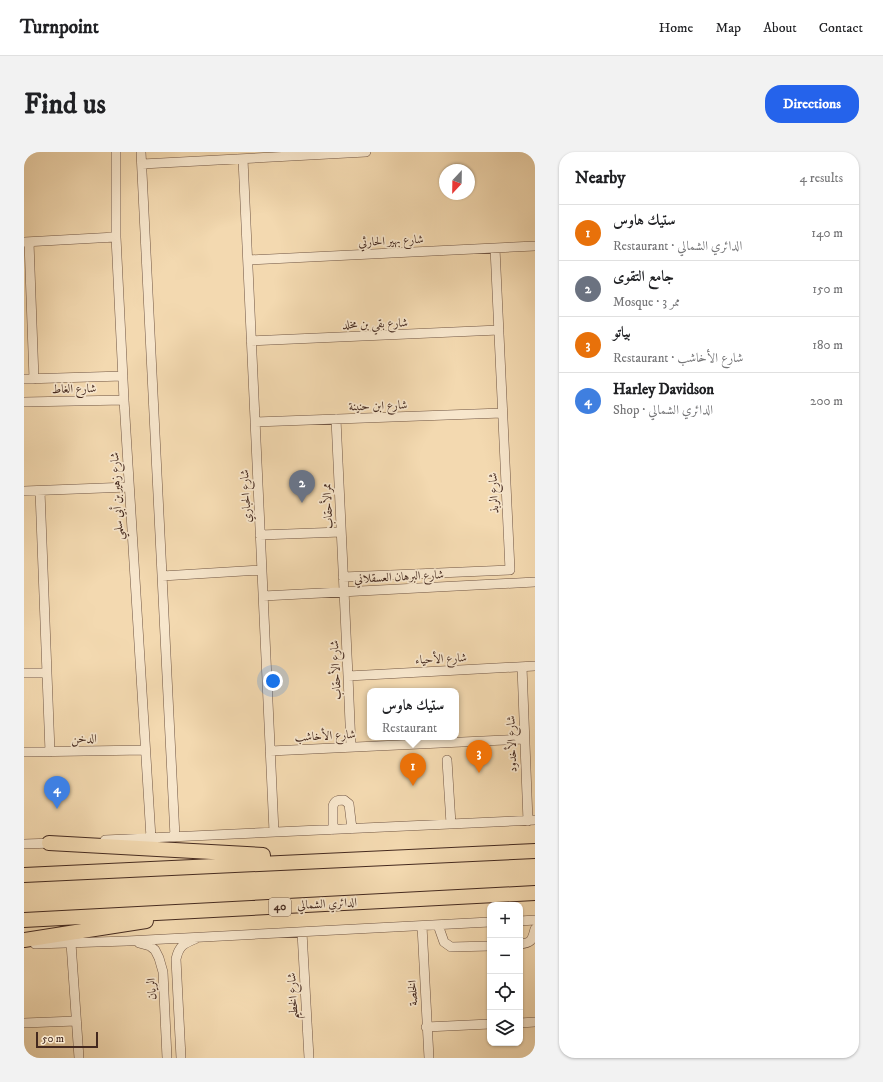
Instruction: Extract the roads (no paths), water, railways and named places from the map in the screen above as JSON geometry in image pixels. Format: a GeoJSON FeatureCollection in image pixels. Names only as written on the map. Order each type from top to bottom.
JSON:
{"type":"FeatureCollection","features":[{"type":"Feature","properties":{"kind":"highway"},"geometry":{"type":"LineString","coordinates":[[49,843],[335,860]]}},
{"type":"Feature","properties":{"kind":"highway"},"geometry":{"type":"LineString","coordinates":[[24,875],[535,851]]}},
{"type":"Feature","properties":{"kind":"highway","name":"الدائري الشمالي"},"geometry":{"type":"LineString","coordinates":[[24,920],[535,893]]}},
{"type":"Feature","properties":{"kind":"highway"},"geometry":{"type":"LineString","coordinates":[[24,940],[224,910]]}},
{"type":"Feature","properties":{"kind":"street","name":"شارع زهير بن أبي سلمي"},"geometry":{"type":"LineString","coordinates":[[116,152],[116,237],[124,400],[151,838]]}},
{"type":"Feature","properties":{"kind":"street"},"geometry":{"type":"LineString","coordinates":[[141,152],[175,837]]}},
{"type":"Feature","properties":{"kind":"street"},"geometry":{"type":"LineString","coordinates":[[142,164],[366,152]]}},
{"type":"Feature","properties":{"kind":"street","name":"شارع الحباري"},"geometry":{"type":"LineString","coordinates":[[243,159],[274,832]]}},
{"type":"Feature","properties":{"kind":"street"},"geometry":{"type":"LineString","coordinates":[[34,379],[28,326],[26,242],[116,237]]}},
{"type":"Feature","properties":{"kind":"street","name":"شارع بهير الحارثي"},"geometry":{"type":"LineString","coordinates":[[248,260],[535,246]]}},
{"type":"Feature","properties":{"kind":"street","name":"شارع الربذ"},"geometry":{"type":"LineString","coordinates":[[343,577],[510,570],[495,248]]}},
{"type":"Feature","properties":{"kind":"street","name":"شارع بقي بن مخلد"},"geometry":{"type":"LineString","coordinates":[[251,341],[499,330]]}},
{"type":"Feature","properties":{"kind":"street","name":"شارع الغاط"},"geometry":{"type":"LineString","coordinates":[[24,380],[123,376]]}},
{"type":"Feature","properties":{"kind":"street","name":"شارع الغاط"},"geometry":{"type":"LineString","coordinates":[[24,402],[124,400]]}},
{"type":"Feature","properties":{"kind":"street","name":"شارع ابن حنينة"},"geometry":{"type":"LineString","coordinates":[[255,422],[502,413]]}},
{"type":"Feature","properties":{"kind":"street","name":"ممرالأحقاب"},"geometry":{"type":"LineString","coordinates":[[336,419],[344,592]]}},
{"type":"Feature","properties":{"kind":"street"},"geometry":{"type":"LineString","coordinates":[[24,491],[129,487]]}},
{"type":"Feature","properties":{"kind":"street"},"geometry":{"type":"LineString","coordinates":[[40,490],[50,752]]}},
{"type":"Feature","properties":{"kind":"street"},"geometry":{"type":"LineString","coordinates":[[260,535],[341,532]]}},
{"type":"Feature","properties":{"kind":"street"},"geometry":{"type":"LineString","coordinates":[[162,576],[262,570]]}},
{"type":"Feature","properties":{"kind":"street","name":"شارع البرهان العسقلاني"},"geometry":{"type":"LineString","coordinates":[[263,596],[535,582]]}},
{"type":"Feature","properties":{"kind":"street","name":"شارع الأحقاب"},"geometry":{"type":"LineString","coordinates":[[344,592],[351,747]]}},
{"type":"Feature","properties":{"kind":"street","name":"شارع الأحياء"},"geometry":{"type":"LineString","coordinates":[[348,676],[535,666]]}},
{"type":"Feature","properties":{"kind":"street","name":"شارع الأخدود"},"geometry":{"type":"LineString","coordinates":[[522,667],[524,739],[531,820]]}},
{"type":"Feature","properties":{"kind":"street"},"geometry":{"type":"LineString","coordinates":[[24,673],[47,673]]}},
{"type":"Feature","properties":{"kind":"street","name":"شارع الأخاشب"},"geometry":{"type":"LineString","coordinates":[[270,751],[524,739]]}},
{"type":"Feature","properties":{"kind":"street","name":"الدخن"},"geometry":{"type":"LineString","coordinates":[[24,752],[145,750]]}},
{"type":"Feature","properties":{"kind":"street"},"geometry":{"type":"LineString","coordinates":[[447,760],[451,824]]}},
{"type":"Feature","properties":{"kind":"street"},"geometry":{"type":"LineString","coordinates":[[334,830],[333,806],[337,800],[344,800],[350,804],[352,829]]}},
{"type":"Feature","properties":{"kind":"street"},"geometry":{"type":"LineString","coordinates":[[24,844],[531,820]]}},
{"type":"Feature","properties":{"kind":"street"},"geometry":{"type":"LineString","coordinates":[[523,921],[535,920]]}},
{"type":"Feature","properties":{"kind":"street"},"geometry":{"type":"LineString","coordinates":[[24,944],[127,941],[487,922]]}},
{"type":"Feature","properties":{"kind":"street"},"geometry":{"type":"LineString","coordinates":[[438,925],[444,942],[451,947],[487,946]]}},
{"type":"Feature","properties":{"kind":"street","name":"الخلصة"},"geometry":{"type":"LineString","coordinates":[[422,926],[426,1027],[429,1058]]}},
{"type":"Feature","properties":{"kind":"street"},"geometry":{"type":"LineString","coordinates":[[523,944],[528,943],[532,939],[535,929]]}},
{"type":"Feature","properties":{"kind":"street","name":"شارع الخطيم"},"geometry":{"type":"LineString","coordinates":[[302,932],[309,1058]]}},
{"type":"Feature","properties":{"kind":"street","name":"الريان"},"geometry":{"type":"LineString","coordinates":[[181,1058],[176,963],[178,951],[183,944],[202,937]]}},
{"type":"Feature","properties":{"kind":"street","name":"الريان"},"geometry":{"type":"LineString","coordinates":[[127,941],[150,946],[159,958],[163,972],[167,1058]]}},
{"type":"Feature","properties":{"kind":"street"},"geometry":{"type":"LineString","coordinates":[[71,943],[78,1058]]}},
{"type":"Feature","properties":{"kind":"street"},"geometry":{"type":"LineString","coordinates":[[161,964],[176,963]]}},
{"type":"Feature","properties":{"kind":"street"},"geometry":{"type":"LineString","coordinates":[[24,1023],[76,1021]]}},
{"type":"Feature","properties":{"kind":"street"},"geometry":{"type":"LineString","coordinates":[[523,1023],[535,1022]]}},
{"type":"Feature","properties":{"kind":"street"},"geometry":{"type":"LineString","coordinates":[[426,1027],[487,1024]]}},
{"type":"Feature","properties":{"kind":"place","name":"جامع التقوى"},"geometry":{"type":"Point","coordinates":[302,503]}},
{"type":"Feature","properties":{"kind":"place","name":"بياتو"},"geometry":{"type":"Point","coordinates":[479,773]}},
{"type":"Feature","properties":{"kind":"place","name":"ستيك هاوس"},"geometry":{"type":"Point","coordinates":[413,786]}},
{"type":"Feature","properties":{"kind":"place","name":"Harley Davidson"},"geometry":{"type":"Point","coordinates":[57,809]}}]}
